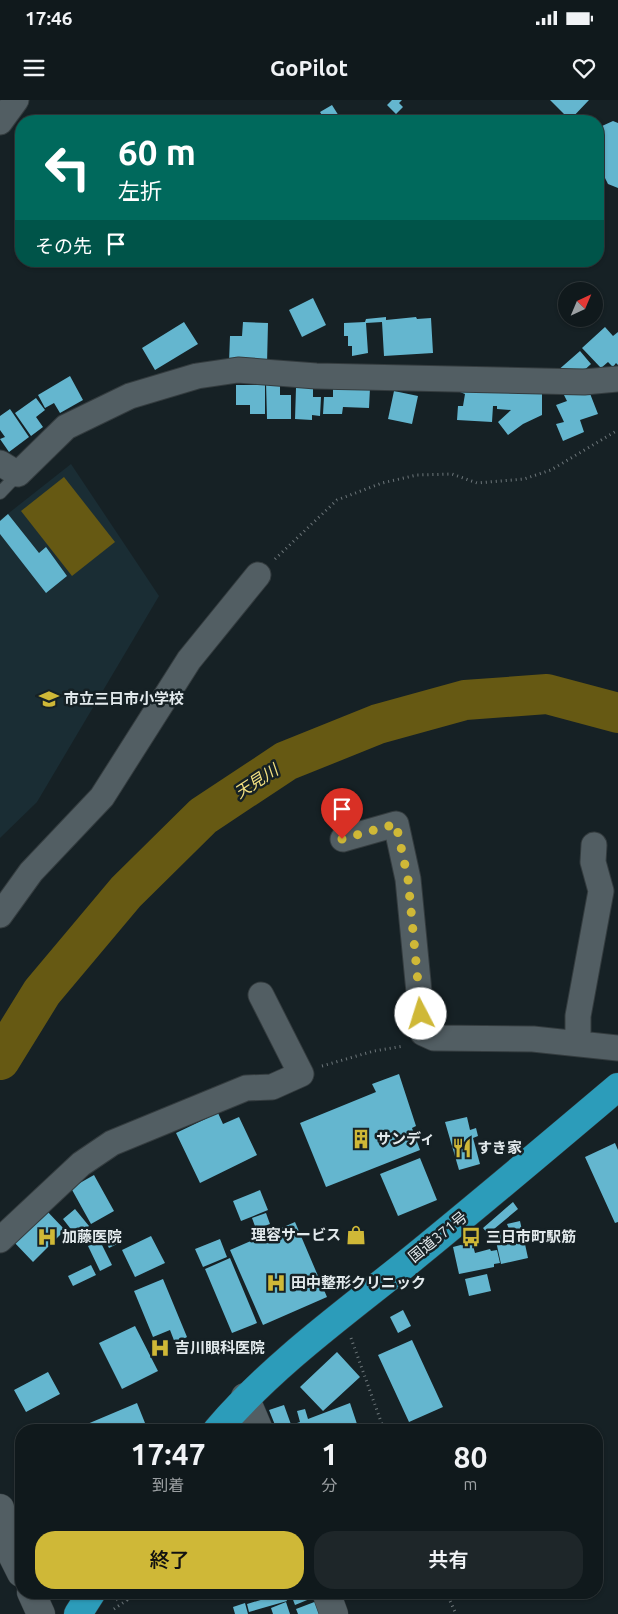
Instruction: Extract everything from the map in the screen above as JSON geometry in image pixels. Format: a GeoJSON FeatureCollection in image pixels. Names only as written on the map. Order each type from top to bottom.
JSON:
{"type":"FeatureCollection","features":[{"type":"Feature","properties":{"kind":"highway","name":"国道371号"},"geometry":{"type":"LineString","coordinates":[[222,1424],[245,1397],[618,1086]]}},
{"type":"Feature","properties":{"kind":"highway"},"geometry":{"type":"LineString","coordinates":[[78,1614],[88,1599]]}},
{"type":"Feature","properties":{"kind":"street"},"geometry":{"type":"LineString","coordinates":[[0,122],[16,100]]}},
{"type":"Feature","properties":{"kind":"street"},"geometry":{"type":"LineString","coordinates":[[9,468],[66,427],[130,396],[197,376],[238,370],[316,376],[584,382],[618,378]]}},
{"type":"Feature","properties":{"kind":"street"},"geometry":{"type":"LineString","coordinates":[[0,915],[31,872],[102,797],[189,660],[258,575]]}},
{"type":"Feature","properties":{"kind":"street"},"geometry":{"type":"LineString","coordinates":[[342,839],[396,824],[408,879],[423,1033],[434,1038],[493,1037],[578,1042],[618,1048]]}},
{"type":"Feature","properties":{"kind":"street"},"geometry":{"type":"LineString","coordinates":[[578,1042],[578,1016],[602,891],[594,862],[594,845]]}},
{"type":"Feature","properties":{"kind":"street"},"geometry":{"type":"LineString","coordinates":[[0,1240],[81,1164],[112,1143],[246,1088],[272,1087],[301,1074],[261,995]]}},
{"type":"Feature","properties":{"kind":"street"},"geometry":{"type":"LineString","coordinates":[[245,1397],[256,1424]]}},
{"type":"Feature","properties":{"kind":"street"},"geometry":{"type":"LineString","coordinates":[[0,1508],[15,1561]]}},
{"type":"Feature","properties":{"kind":"street"},"geometry":{"type":"LineString","coordinates":[[34,1599],[41,1614]]}},
{"type":"Feature","properties":{"kind":"street"},"geometry":{"type":"LineString","coordinates":[[329,1599],[334,1614]]}},
{"type":"Feature","properties":{"kind":"lane"},"geometry":{"type":"LineString","coordinates":[[0,493],[9,468]]}},
{"type":"Feature","properties":{"kind":"path"},"geometry":{"type":"LineString","coordinates":[[258,575],[337,500],[382,483],[417,475],[452,474],[476,483],[524,479],[551,470],[618,430]]}},
{"type":"Feature","properties":{"kind":"path"},"geometry":{"type":"LineString","coordinates":[[301,1074],[338,1060],[434,1038]]}},
{"type":"Feature","properties":{"kind":"path"},"geometry":{"type":"LineString","coordinates":[[344,1313],[382,1424]]}},
{"type":"Feature","properties":{"kind":"path"},"geometry":{"type":"LineString","coordinates":[[114,1609],[125,1599]]}},
{"type":"Feature","properties":{"kind":"path"},"geometry":{"type":"LineString","coordinates":[[449,1599],[456,1614]]}},
{"type":"Feature","properties":{"kind":"shaded area","name":"市立三日市小学校"},"geometry":{"type":"Polygon","coordinates":[[[71,464],[159,596],[37,802],[0,838],[0,520],[71,464]]]}},
{"type":"Feature","properties":{"kind":"shaded area"},"geometry":{"type":"Polygon","coordinates":[[[64,477],[115,542],[72,576],[21,511],[64,477]]]}},
{"type":"Feature","properties":{"kind":"building"},"geometry":{"type":"Polygon","coordinates":[[[392,100],[402,100],[399,103],[403,107],[396,114],[387,105],[392,100]]]}},
{"type":"Feature","properties":{"kind":"building"},"geometry":{"type":"Polygon","coordinates":[[[550,100],[589,100],[575,115],[565,115],[550,100]]]}},
{"type":"Feature","properties":{"kind":"building"},"geometry":{"type":"Polygon","coordinates":[[[332,105],[338,115],[322,115],[320,112],[332,105]]]}},
{"type":"Feature","properties":{"kind":"building"},"geometry":{"type":"Polygon","coordinates":[[[613,121],[618,123],[618,188],[608,184],[604,176],[604,125],[613,121]]]}},
{"type":"Feature","properties":{"kind":"building"},"geometry":{"type":"Polygon","coordinates":[[[313,298],[326,325],[302,337],[289,310],[313,298]]]}},
{"type":"Feature","properties":{"kind":"building"},"geometry":{"type":"Polygon","coordinates":[[[386,317],[386,320],[416,317],[417,319],[431,318],[433,353],[384,356],[382,322],[366,323],[368,353],[352,356],[352,346],[348,346],[348,336],[344,336],[344,323],[365,322],[366,319],[386,317]]]}},
{"type":"Feature","properties":{"kind":"building"},"geometry":{"type":"Polygon","coordinates":[[[184,322],[198,344],[155,370],[142,348],[184,322]]]}},
{"type":"Feature","properties":{"kind":"building"},"geometry":{"type":"Polygon","coordinates":[[[243,322],[268,323],[267,364],[229,363],[230,336],[242,336],[243,322]]]}},
{"type":"Feature","properties":{"kind":"building"},"geometry":{"type":"Polygon","coordinates":[[[605,327],[613,336],[618,332],[618,365],[616,363],[613,367],[608,362],[601,368],[582,348],[605,327]]]}},
{"type":"Feature","properties":{"kind":"building"},"geometry":{"type":"Polygon","coordinates":[[[580,351],[591,364],[580,374],[556,372],[580,351]]]}},
{"type":"Feature","properties":{"kind":"building"},"geometry":{"type":"Polygon","coordinates":[[[70,376],[83,400],[60,413],[54,403],[45,408],[38,395],[70,376]]]}},
{"type":"Feature","properties":{"kind":"building"},"geometry":{"type":"Polygon","coordinates":[[[266,382],[280,382],[280,395],[291,395],[291,419],[267,419],[266,382]]]}},
{"type":"Feature","properties":{"kind":"building"},"geometry":{"type":"Polygon","coordinates":[[[236,385],[265,385],[265,414],[250,414],[250,405],[236,405],[236,385]]]}},
{"type":"Feature","properties":{"kind":"building"},"geometry":{"type":"Polygon","coordinates":[[[462,386],[542,389],[542,415],[523,424],[508,435],[498,422],[511,410],[497,409],[497,406],[493,406],[492,422],[457,420],[458,406],[463,406],[465,394],[460,392],[462,386]]]}},
{"type":"Feature","properties":{"kind":"building"},"geometry":{"type":"Polygon","coordinates":[[[333,387],[370,388],[369,408],[343,407],[342,414],[323,414],[324,397],[333,397],[333,387]]]}},
{"type":"Feature","properties":{"kind":"building"},"geometry":{"type":"Polygon","coordinates":[[[582,387],[589,391],[598,414],[580,420],[584,432],[563,441],[556,424],[564,422],[556,405],[567,401],[564,395],[582,387]]]}},
{"type":"Feature","properties":{"kind":"building"},"geometry":{"type":"Polygon","coordinates":[[[296,388],[313,388],[313,397],[321,397],[320,416],[312,415],[312,420],[295,419],[296,388]]]}},
{"type":"Feature","properties":{"kind":"building"},"geometry":{"type":"Polygon","coordinates":[[[394,391],[418,396],[412,424],[388,419],[394,391]]]}},
{"type":"Feature","properties":{"kind":"building"},"geometry":{"type":"Polygon","coordinates":[[[36,398],[45,410],[36,417],[43,427],[31,436],[15,413],[36,398]]]}},
{"type":"Feature","properties":{"kind":"building"},"geometry":{"type":"Polygon","coordinates":[[[10,409],[29,437],[9,452],[0,439],[5,437],[0,430],[0,416],[10,409]]]}},
{"type":"Feature","properties":{"kind":"building"},"geometry":{"type":"Polygon","coordinates":[[[8,514],[39,553],[46,547],[67,576],[46,593],[0,534],[0,521],[8,514]]]}},
{"type":"Feature","properties":{"kind":"building","name":"サンディ"},"geometry":{"type":"Polygon","coordinates":[[[399,1074],[416,1126],[412,1128],[420,1150],[326,1187],[300,1123],[376,1092],[372,1084],[399,1074]]]}},
{"type":"Feature","properties":{"kind":"building"},"geometry":{"type":"Polygon","coordinates":[[[218,1113],[223,1124],[239,1117],[257,1155],[200,1183],[176,1133],[218,1113]]]}},
{"type":"Feature","properties":{"kind":"building"},"geometry":{"type":"Polygon","coordinates":[[[467,1117],[470,1130],[476,1128],[478,1136],[473,1138],[480,1164],[459,1170],[445,1122],[467,1117]]]}},
{"type":"Feature","properties":{"kind":"building"},"geometry":{"type":"Polygon","coordinates":[[[615,1143],[618,1150],[618,1222],[615,1223],[585,1157],[615,1143]]]}},
{"type":"Feature","properties":{"kind":"building"},"geometry":{"type":"Polygon","coordinates":[[[420,1158],[437,1200],[398,1216],[380,1174],[420,1158]]]}},
{"type":"Feature","properties":{"kind":"building"},"geometry":{"type":"Polygon","coordinates":[[[94,1175],[114,1211],[91,1224],[71,1188],[94,1175]]]}},
{"type":"Feature","properties":{"kind":"building"},"geometry":{"type":"Polygon","coordinates":[[[260,1190],[268,1210],[241,1221],[233,1201],[260,1190]]]}},
{"type":"Feature","properties":{"kind":"building"},"geometry":{"type":"Polygon","coordinates":[[[513,1202],[518,1209],[488,1234],[483,1228],[513,1202]]]}},
{"type":"Feature","properties":{"kind":"building"},"geometry":{"type":"Polygon","coordinates":[[[45,1209],[65,1230],[33,1262],[13,1241],[45,1209]]]}},
{"type":"Feature","properties":{"kind":"building"},"geometry":{"type":"Polygon","coordinates":[[[75,1209],[89,1226],[77,1237],[63,1219],[75,1209]]]}},
{"type":"Feature","properties":{"kind":"building"},"geometry":{"type":"Polygon","coordinates":[[[266,1213],[270,1224],[256,1229],[252,1218],[266,1213]]]}},
{"type":"Feature","properties":{"kind":"building"},"geometry":{"type":"Polygon","coordinates":[[[520,1221],[528,1258],[501,1264],[494,1232],[509,1229],[507,1224],[520,1221]]]}},
{"type":"Feature","properties":{"kind":"building"},"geometry":{"type":"Polygon","coordinates":[[[295,1222],[327,1297],[263,1325],[230,1250],[295,1222]]]}},
{"type":"Feature","properties":{"kind":"building"},"geometry":{"type":"Polygon","coordinates":[[[108,1228],[117,1244],[109,1248],[101,1231],[108,1228]]]}},
{"type":"Feature","properties":{"kind":"building"},"geometry":{"type":"Polygon","coordinates":[[[151,1236],[165,1263],[135,1277],[122,1250],[151,1236]]]}},
{"type":"Feature","properties":{"kind":"building"},"geometry":{"type":"Polygon","coordinates":[[[220,1239],[227,1257],[203,1267],[195,1249],[220,1239]]]}},
{"type":"Feature","properties":{"kind":"building"},"geometry":{"type":"Polygon","coordinates":[[[100,1241],[112,1265],[100,1271],[88,1246],[100,1241]]]}},
{"type":"Feature","properties":{"kind":"building"},"geometry":{"type":"Polygon","coordinates":[[[472,1242],[475,1253],[490,1249],[491,1251],[497,1250],[500,1263],[494,1264],[494,1267],[459,1274],[453,1247],[472,1242]]]}},
{"type":"Feature","properties":{"kind":"building"},"geometry":{"type":"Polygon","coordinates":[[[230,1258],[257,1323],[232,1333],[205,1269],[230,1258]]]}},
{"type":"Feature","properties":{"kind":"building"},"geometry":{"type":"Polygon","coordinates":[[[91,1265],[96,1275],[73,1286],[68,1276],[91,1265]]]}},
{"type":"Feature","properties":{"kind":"building"},"geometry":{"type":"Polygon","coordinates":[[[487,1274],[491,1291],[469,1296],[465,1279],[487,1274]]]}},
{"type":"Feature","properties":{"kind":"building"},"geometry":{"type":"Polygon","coordinates":[[[163,1279],[187,1337],[175,1343],[170,1330],[153,1337],[134,1291],[163,1279]]]}},
{"type":"Feature","properties":{"kind":"building"},"geometry":{"type":"Polygon","coordinates":[[[403,1310],[411,1326],[398,1333],[390,1317],[403,1310]]]}},
{"type":"Feature","properties":{"kind":"building"},"geometry":{"type":"Polygon","coordinates":[[[135,1326],[158,1371],[122,1389],[99,1343],[135,1326]]]}},
{"type":"Feature","properties":{"kind":"building"},"geometry":{"type":"Polygon","coordinates":[[[412,1340],[443,1407],[409,1422],[378,1355],[412,1340]]]}},
{"type":"Feature","properties":{"kind":"building"},"geometry":{"type":"Polygon","coordinates":[[[337,1352],[360,1377],[323,1411],[300,1387],[337,1352]]]}},
{"type":"Feature","properties":{"kind":"building"},"geometry":{"type":"Polygon","coordinates":[[[48,1372],[60,1394],[26,1412],[14,1390],[48,1372]]]}},
{"type":"Feature","properties":{"kind":"building"},"geometry":{"type":"Polygon","coordinates":[[[137,1403],[145,1423],[143,1424],[87,1424],[137,1403]]]}},
{"type":"Feature","properties":{"kind":"building"},"geometry":{"type":"Polygon","coordinates":[[[350,1403],[357,1424],[294,1424],[300,1422],[297,1411],[305,1409],[308,1419],[350,1403]]]}},
{"type":"Feature","properties":{"kind":"building"},"geometry":{"type":"Polygon","coordinates":[[[284,1405],[291,1424],[275,1424],[269,1410],[284,1405]]]}},
{"type":"Feature","properties":{"kind":"building"},"geometry":{"type":"Polygon","coordinates":[[[264,1599],[286,1599],[287,1601],[249,1612],[247,1604],[264,1599]]]}},
{"type":"Feature","properties":{"kind":"building"},"geometry":{"type":"Polygon","coordinates":[[[293,1599],[310,1599],[295,1605],[293,1599]]]}},
{"type":"Feature","properties":{"kind":"building"},"geometry":{"type":"Polygon","coordinates":[[[317,1601],[323,1614],[298,1614],[296,1609],[317,1601]]]}},
{"type":"Feature","properties":{"kind":"building"},"geometry":{"type":"Polygon","coordinates":[[[286,1602],[290,1614],[273,1614],[271,1608],[286,1602]]]}},
{"type":"Feature","properties":{"kind":"building"},"geometry":{"type":"Polygon","coordinates":[[[245,1603],[248,1614],[235,1614],[233,1607],[245,1603]]]}},
{"type":"Feature","properties":{"kind":"waterway","name":"天見川"},"geometry":{"type":"LineString","coordinates":[[0,1060],[42,992],[126,892],[203,816],[286,761],[378,724],[465,700],[547,694],[618,713]]}},
{"type":"Feature","properties":{"kind":"place","name":"市立三日市小学校"},"geometry":{"type":"Point","coordinates":[49,699]}},
{"type":"Feature","properties":{"kind":"place","name":"サンディ"},"geometry":{"type":"Point","coordinates":[361,1139]}},
{"type":"Feature","properties":{"kind":"place","name":"すき家"},"geometry":{"type":"Point","coordinates":[462,1148]}},
{"type":"Feature","properties":{"kind":"place","name":"理容サービス"},"geometry":{"type":"Point","coordinates":[356,1235]}},
{"type":"Feature","properties":{"kind":"place","name":"加藤医院"},"geometry":{"type":"Point","coordinates":[47,1237]}},
{"type":"Feature","properties":{"kind":"place","name":"三日市町駅筋"},"geometry":{"type":"Point","coordinates":[471,1237]}},
{"type":"Feature","properties":{"kind":"place","name":"田中整形クリニック"},"geometry":{"type":"Point","coordinates":[276,1283]}},
{"type":"Feature","properties":{"kind":"place","name":"吉川眼科医院"},"geometry":{"type":"Point","coordinates":[160,1348]}},
{"type":"Feature","properties":{"kind":"route"},"geometry":{"type":"LineString","coordinates":[[342,839],[396,824],[408,879],[416,946],[421,1014]]}}]}
